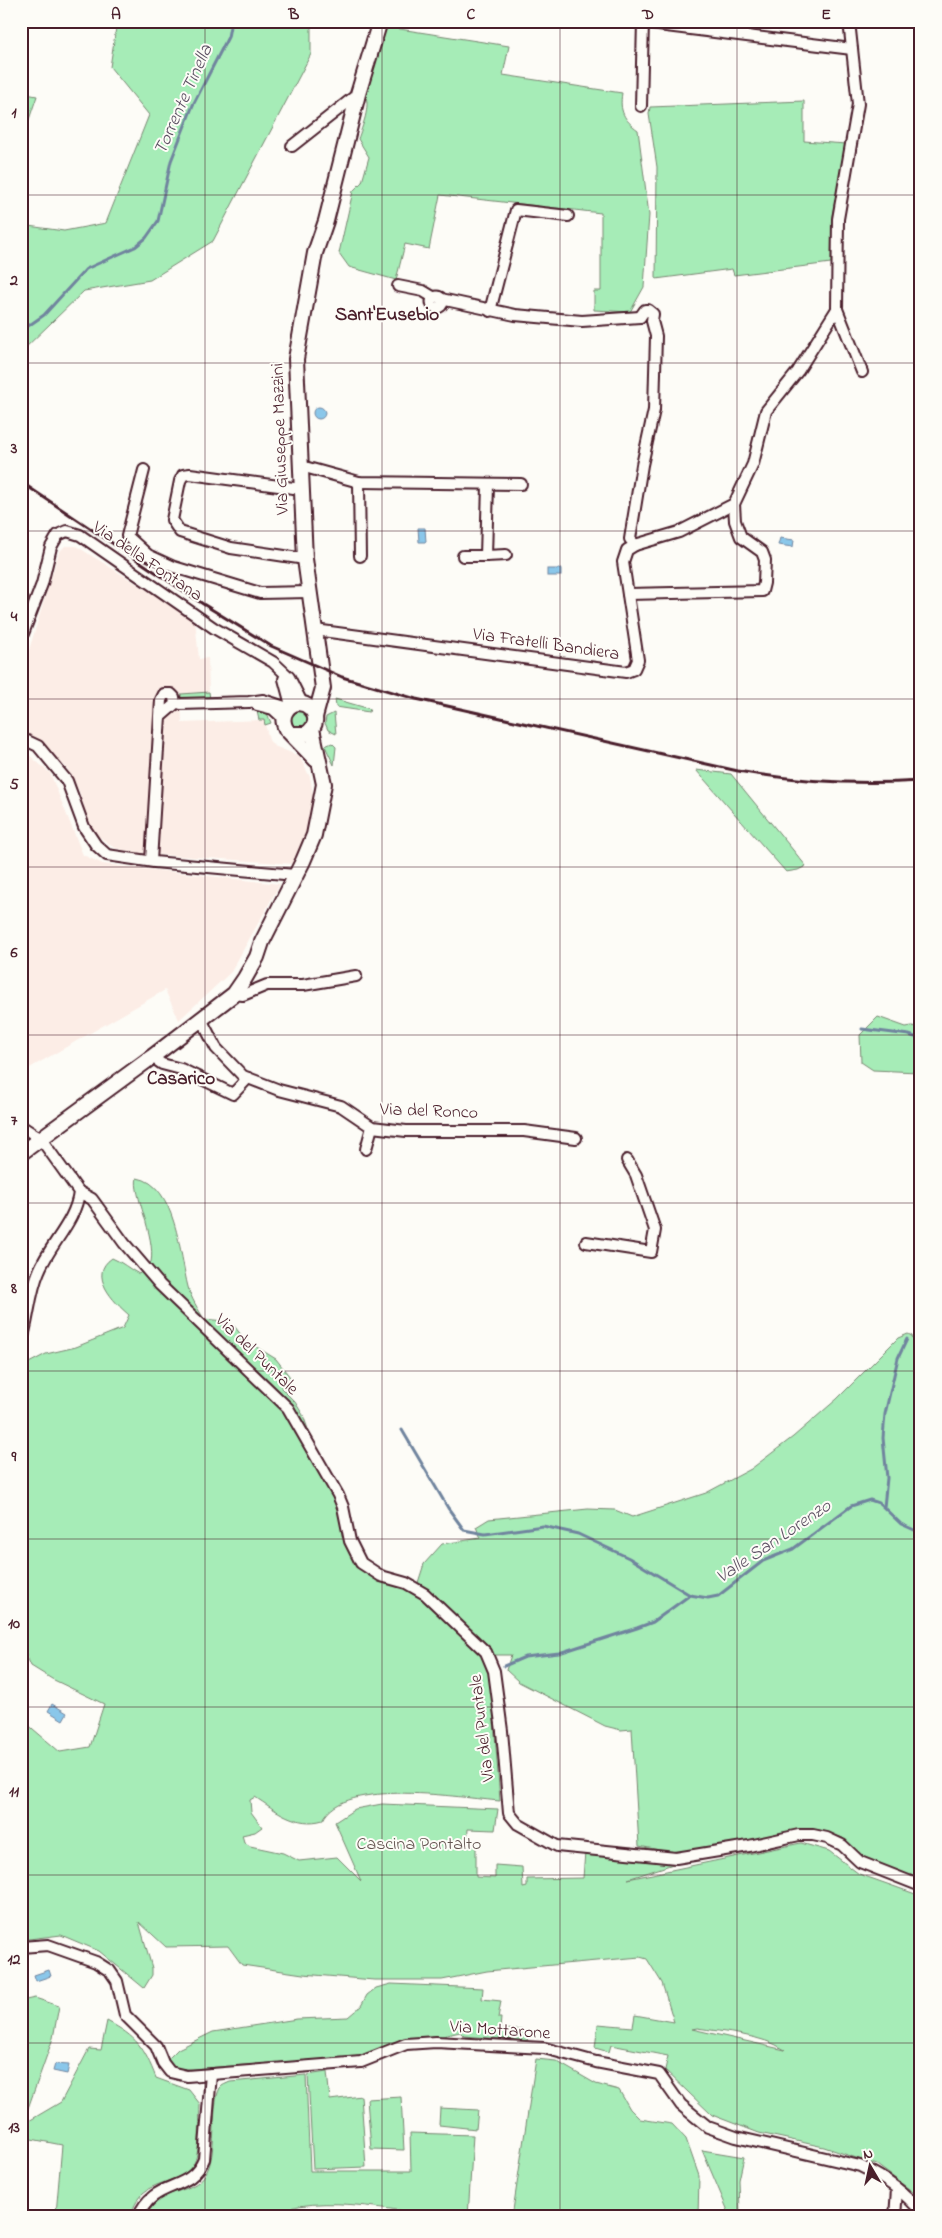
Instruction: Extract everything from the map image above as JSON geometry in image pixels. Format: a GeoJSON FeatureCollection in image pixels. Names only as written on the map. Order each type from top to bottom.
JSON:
{"type":"FeatureCollection","features":[{"type":"Feature","properties":{"kind":"street","name":"Via Giuseppe Mazzini"},"geometry":{"type":"LineString","coordinates":[[314,723],[323,692],[305,559],[296,360],[315,252],[380,21]]}},
{"type":"Feature","properties":{"kind":"street"},"geometry":{"type":"LineString","coordinates":[[849,21],[858,104],[838,219],[837,309],[862,372]]}},
{"type":"Feature","properties":{"kind":"street"},"geometry":{"type":"LineString","coordinates":[[641,106],[642,22],[852,49]]}},
{"type":"Feature","properties":{"kind":"street"},"geometry":{"type":"LineString","coordinates":[[292,146],[358,94]]}},
{"type":"Feature","properties":{"kind":"street"},"geometry":{"type":"LineString","coordinates":[[490,311],[516,210],[568,216]]}},
{"type":"Feature","properties":{"kind":"street"},"geometry":{"type":"LineString","coordinates":[[398,286],[423,291],[437,298],[454,300],[490,311],[515,315],[582,321],[640,317],[642,312],[648,310],[653,314],[652,320],[656,336],[654,410],[642,465],[633,542],[679,532],[734,504]]}},
{"type":"Feature","properties":{"kind":"street"},"geometry":{"type":"LineString","coordinates":[[628,594],[762,591],[765,560],[762,552],[741,537],[735,521],[734,504],[753,464],[766,411],[798,372],[837,309]]}},
{"type":"Feature","properties":{"kind":"street"},"geometry":{"type":"LineString","coordinates":[[301,466],[359,482],[521,484]]}},
{"type":"Feature","properties":{"kind":"street"},"geometry":{"type":"LineString","coordinates":[[144,470],[127,536],[148,555],[174,568],[260,593],[309,592]]}},
{"type":"Feature","properties":{"kind":"street"},"geometry":{"type":"LineString","coordinates":[[301,489],[190,474],[183,475],[172,520],[180,532],[231,548],[305,559]]}},
{"type":"Feature","properties":{"kind":"street"},"geometry":{"type":"LineString","coordinates":[[359,482],[360,556]]}},
{"type":"Feature","properties":{"kind":"street"},"geometry":{"type":"LineString","coordinates":[[486,556],[488,485]]}},
{"type":"Feature","properties":{"kind":"street","name":"Via della Fontana"},"geometry":{"type":"LineString","coordinates":[[21,639],[42,584],[51,547],[58,535],[67,531],[80,535],[214,628],[267,658],[282,671],[293,708]]}},
{"type":"Feature","properties":{"kind":"street","name":"Via Fratelli Bandiera"},"geometry":{"type":"LineString","coordinates":[[315,630],[626,672],[634,669],[638,660],[623,562],[624,554],[633,542]]}},
{"type":"Feature","properties":{"kind":"street"},"geometry":{"type":"LineString","coordinates":[[463,556],[506,555]]}},
{"type":"Feature","properties":{"kind":"street"},"geometry":{"type":"LineString","coordinates":[[318,762],[286,729],[293,708],[312,696],[322,675]]}},
{"type":"Feature","properties":{"kind":"street"},"geometry":{"type":"LineString","coordinates":[[21,1153],[234,994],[257,957],[262,942],[314,835],[323,796],[324,779],[318,762],[311,708],[293,708],[268,701],[182,704]]}},
{"type":"Feature","properties":{"kind":"street"},"geometry":{"type":"LineString","coordinates":[[151,861],[160,717]]}},
{"type":"Feature","properties":{"kind":"street"},"geometry":{"type":"LineString","coordinates":[[292,734],[301,736],[314,723]]}},
{"type":"Feature","properties":{"kind":"street"},"geometry":{"type":"LineString","coordinates":[[21,738],[38,746],[67,781],[84,826],[96,845],[108,855],[295,875]]}},
{"type":"Feature","properties":{"kind":"street"},"geometry":{"type":"LineString","coordinates":[[234,994],[243,995],[267,985],[303,985],[356,976]]}},
{"type":"Feature","properties":{"kind":"street","name":"Via del Ronco"},"geometry":{"type":"LineString","coordinates":[[201,1019],[216,1048],[243,1076],[279,1090],[340,1106],[372,1127],[406,1131],[524,1130],[576,1138]]}},
{"type":"Feature","properties":{"kind":"street"},"geometry":{"type":"LineString","coordinates":[[152,1057],[162,1064],[180,1069],[233,1094],[248,1078]]}},
{"type":"Feature","properties":{"kind":"street"},"geometry":{"type":"LineString","coordinates":[[21,1126],[41,1139]]}},
{"type":"Feature","properties":{"kind":"street"},"geometry":{"type":"LineString","coordinates":[[366,1149],[372,1127]]}},
{"type":"Feature","properties":{"kind":"street","name":"Via del Puntale"},"geometry":{"type":"LineString","coordinates":[[41,1139],[79,1192],[92,1199],[124,1243],[160,1285],[288,1408],[338,1495],[343,1507],[350,1541],[361,1563],[369,1570],[406,1583],[425,1594],[486,1652],[494,1671],[502,1731],[509,1813],[518,1824],[556,1846],[676,1858],[749,1846],[799,1835],[813,1835],[827,1838],[842,1845],[860,1862],[921,1886]]}},
{"type":"Feature","properties":{"kind":"street"},"geometry":{"type":"LineString","coordinates":[[586,1242],[651,1252],[655,1230],[636,1175],[627,1160]]}},
{"type":"Feature","properties":{"kind":"street"},"geometry":{"type":"LineString","coordinates":[[21,1343],[26,1330],[30,1297],[39,1270],[75,1210],[79,1192]]}},
{"type":"Feature","properties":{"kind":"street","name":"Via Mottarone"},"geometry":{"type":"LineString","coordinates":[[21,1947],[48,1945],[89,1959],[110,1971],[117,1981],[125,2015],[156,2046],[162,2063],[170,2072],[187,2076],[361,2062],[406,2044],[436,2042],[544,2048],[596,2062],[659,2074],[681,2104],[708,2127],[736,2137],[860,2166],[877,2175],[911,2200],[921,2212]]}},
{"type":"Feature","properties":{"kind":"street"},"geometry":{"type":"LineString","coordinates":[[138,2217],[149,2199],[162,2189],[190,2180],[199,2171],[204,2159],[211,2074]]}},
{"type":"Feature","properties":{"kind":"street"},"geometry":{"type":"LineString","coordinates":[[895,2217],[896,2189]]}},
{"type":"Feature","properties":{"kind":"shaded area"},"geometry":{"type":"Polygon","coordinates":[[[65,546],[76,546],[195,620],[199,659],[208,658],[209,692],[181,694],[182,723],[264,720],[269,740],[274,746],[299,756],[310,777],[313,794],[309,825],[293,864],[135,853],[115,848],[95,834],[86,815],[79,791],[67,768],[21,728],[21,676],[59,552],[65,546]]]}},
{"type":"Feature","properties":{"kind":"shaded area"},"geometry":{"type":"Polygon","coordinates":[[[21,748],[50,773],[83,855],[103,864],[280,884],[231,972],[179,1020],[165,990],[21,1073],[21,748]]]}},
{"type":"Feature","properties":{"kind":"green space"},"geometry":{"type":"Polygon","coordinates":[[[117,21],[311,21],[311,54],[213,241],[150,280],[84,291],[21,352],[21,225],[64,231],[106,223],[149,115],[110,67],[117,21]]]}},
{"type":"Feature","properties":{"kind":"green space"},"geometry":{"type":"Polygon","coordinates":[[[387,27],[509,46],[503,75],[622,93],[622,110],[629,123],[638,130],[649,215],[644,287],[630,312],[594,310],[594,291],[601,291],[601,213],[440,195],[429,249],[405,244],[396,280],[349,267],[339,253],[353,191],[362,182],[369,157],[358,139],[364,123],[367,105],[365,94],[382,32],[387,27]]]}},
{"type":"Feature","properties":{"kind":"green space"},"geometry":{"type":"Polygon","coordinates":[[[21,93],[37,96],[21,143],[21,93]]]}},
{"type":"Feature","properties":{"kind":"green space"},"geometry":{"type":"Polygon","coordinates":[[[804,101],[804,141],[846,144],[832,216],[831,263],[734,275],[732,269],[656,279],[657,167],[649,114],[650,107],[804,101]]]}},
{"type":"Feature","properties":{"kind":"green space"},"geometry":{"type":"Polygon","coordinates":[[[209,692],[210,699],[181,701],[181,694],[209,692]]]}},
{"type":"Feature","properties":{"kind":"green space"},"geometry":{"type":"Polygon","coordinates":[[[335,699],[370,709],[369,712],[336,707],[335,699]]]}},
{"type":"Feature","properties":{"kind":"green space"},"geometry":{"type":"Polygon","coordinates":[[[256,707],[267,713],[271,723],[265,725],[264,720],[259,720],[256,707]]]}},
{"type":"Feature","properties":{"kind":"green space"},"geometry":{"type":"Polygon","coordinates":[[[295,710],[303,710],[308,715],[306,726],[295,728],[290,723],[290,715],[295,710]]]}},
{"type":"Feature","properties":{"kind":"green space"},"geometry":{"type":"Polygon","coordinates":[[[334,713],[336,734],[328,730],[325,723],[326,717],[334,713]]]}},
{"type":"Feature","properties":{"kind":"green space"},"geometry":{"type":"Polygon","coordinates":[[[332,743],[336,747],[334,765],[325,746],[332,743]]]}},
{"type":"Feature","properties":{"kind":"green space"},"geometry":{"type":"Polygon","coordinates":[[[696,770],[731,774],[806,866],[798,870],[786,872],[696,770]]]}},
{"type":"Feature","properties":{"kind":"green space"},"geometry":{"type":"Polygon","coordinates":[[[878,1017],[906,1027],[921,1028],[921,1070],[918,1072],[873,1070],[861,1062],[860,1035],[878,1017]]]}},
{"type":"Feature","properties":{"kind":"green space","name":"Cascina Pontalto"},"geometry":{"type":"Polygon","coordinates":[[[137,1178],[150,1183],[160,1193],[168,1207],[179,1240],[189,1291],[204,1319],[224,1321],[235,1327],[245,1340],[276,1359],[290,1377],[281,1388],[295,1402],[303,1415],[327,1483],[349,1533],[357,1567],[415,1592],[424,1564],[442,1544],[481,1538],[476,1527],[489,1519],[588,1509],[615,1510],[632,1517],[706,1493],[751,1469],[793,1437],[837,1399],[898,1338],[908,1334],[912,1336],[915,1350],[915,1378],[921,1390],[921,1880],[858,1856],[843,1838],[819,1830],[796,1830],[740,1843],[675,1853],[639,1846],[632,1729],[621,1730],[605,1726],[519,1682],[506,1670],[511,1655],[483,1655],[491,1680],[500,1801],[432,1794],[378,1794],[354,1798],[335,1807],[323,1820],[304,1822],[287,1816],[255,1797],[250,1800],[251,1812],[262,1827],[255,1832],[242,1835],[244,1842],[250,1846],[283,1853],[299,1861],[337,1857],[361,1881],[335,1822],[355,1809],[382,1804],[498,1809],[495,1830],[468,1829],[467,1844],[476,1845],[476,1877],[495,1878],[495,1865],[522,1867],[523,1888],[527,1887],[527,1879],[583,1878],[585,1852],[676,1863],[628,1879],[801,1843],[829,1851],[859,1874],[921,1896],[921,2198],[877,2165],[824,2147],[759,2133],[712,2115],[665,2070],[668,2056],[611,2045],[609,2052],[595,2048],[598,2024],[633,2027],[635,2015],[674,2022],[662,1983],[647,1959],[640,1957],[487,1971],[442,1980],[374,1980],[303,1974],[242,1965],[228,1946],[166,1947],[139,1922],[152,1968],[152,1975],[144,1988],[99,1951],[61,1935],[21,1940],[21,1721],[26,1723],[60,1752],[90,1747],[104,1704],[52,1679],[31,1666],[21,1643],[21,1404],[23,1395],[21,1391],[21,1367],[46,1354],[76,1347],[123,1328],[129,1315],[110,1296],[102,1280],[102,1272],[105,1265],[112,1258],[139,1274],[151,1262],[150,1240],[136,1185],[137,1178]],[[697,2028],[692,2029],[785,2050],[766,2041],[754,2038],[697,2028]]]}},
{"type":"Feature","properties":{"kind":"green space"},"geometry":{"type":"Polygon","coordinates":[[[391,1984],[483,1988],[482,1999],[501,2001],[498,2018],[501,2018],[500,2029],[523,2030],[528,2041],[464,2036],[460,2032],[354,2057],[191,2069],[173,2068],[168,2059],[178,2049],[213,2032],[297,2019],[348,2017],[361,2006],[367,1995],[376,1988],[391,1984]]]}},
{"type":"Feature","properties":{"kind":"green space"},"geometry":{"type":"Polygon","coordinates":[[[35,1998],[59,2006],[53,2038],[22,2125],[61,2102],[89,2049],[101,2050],[107,2021],[133,2038],[148,2058],[156,2078],[189,2090],[200,2104],[197,2153],[193,2165],[183,2175],[143,2193],[129,2217],[68,2217],[67,2214],[56,2214],[62,2145],[21,2137],[21,2001],[35,1998]]]}},
{"type":"Feature","properties":{"kind":"green space"},"geometry":{"type":"Polygon","coordinates":[[[536,2059],[556,2061],[596,2084],[619,2090],[630,2109],[640,2119],[672,2124],[686,2139],[699,2176],[698,2217],[512,2217],[536,2059]]]}},
{"type":"Feature","properties":{"kind":"green space"},"geometry":{"type":"Polygon","coordinates":[[[327,2072],[330,2100],[361,2096],[366,2167],[313,2169],[308,2075],[327,2072]]]}},
{"type":"Feature","properties":{"kind":"green space"},"geometry":{"type":"Polygon","coordinates":[[[306,2075],[310,2171],[411,2171],[410,2133],[473,2135],[468,2217],[443,2216],[364,2206],[312,2204],[288,2208],[264,2217],[145,2217],[160,2199],[193,2185],[204,2176],[211,2160],[217,2095],[221,2087],[230,2082],[306,2075]]]}},
{"type":"Feature","properties":{"kind":"green space"},"geometry":{"type":"Polygon","coordinates":[[[401,2097],[404,2150],[371,2149],[367,2099],[401,2097]]]}},
{"type":"Feature","properties":{"kind":"green space"},"geometry":{"type":"Polygon","coordinates":[[[440,2108],[478,2110],[476,2129],[439,2125],[440,2108]]]}},
{"type":"Feature","properties":{"kind":"green space"},"geometry":{"type":"Polygon","coordinates":[[[702,2150],[744,2157],[739,2180],[740,2214],[731,2214],[728,2211],[702,2150]]]}},
{"type":"Feature","properties":{"kind":"green space"},"geometry":{"type":"Polygon","coordinates":[[[327,2213],[353,2217],[294,2217],[327,2213]]]}},
{"type":"Feature","properties":{"kind":"water"},"geometry":{"type":"Polygon","coordinates":[[[319,407],[325,413],[319,419],[313,413],[319,407]]]}},
{"type":"Feature","properties":{"kind":"water"},"geometry":{"type":"Polygon","coordinates":[[[418,528],[425,528],[426,542],[419,542],[418,528]]]}},
{"type":"Feature","properties":{"kind":"water"},"geometry":{"type":"Polygon","coordinates":[[[780,538],[794,540],[793,547],[778,545],[780,538]]]}},
{"type":"Feature","properties":{"kind":"water"},"geometry":{"type":"Polygon","coordinates":[[[547,569],[561,569],[561,576],[547,576],[547,569]]]}},
{"type":"Feature","properties":{"kind":"water"},"geometry":{"type":"Polygon","coordinates":[[[52,1704],[67,1713],[63,1720],[48,1711],[52,1704]]]}},
{"type":"Feature","properties":{"kind":"water"},"geometry":{"type":"Polygon","coordinates":[[[49,1970],[51,1976],[36,1981],[34,1975],[49,1970]]]}},
{"type":"Feature","properties":{"kind":"water"},"geometry":{"type":"Polygon","coordinates":[[[55,2064],[69,2065],[67,2074],[53,2071],[55,2064]]]}},
{"type":"Feature","properties":{"kind":"waterway","name":"Torrente Tinella"},"geometry":{"type":"LineString","coordinates":[[21,331],[44,315],[86,269],[135,247],[146,238],[158,221],[171,161],[193,105],[228,37],[231,21]]}},
{"type":"Feature","properties":{"kind":"waterway"},"geometry":{"type":"LineString","coordinates":[[862,1029],[909,1035],[921,1039]]}},
{"type":"Feature","properties":{"kind":"waterway"},"geometry":{"type":"LineString","coordinates":[[884,1507],[887,1478],[883,1438],[885,1414],[898,1358],[907,1339]]}},
{"type":"Feature","properties":{"kind":"waterway","name":"Valle San Lorenzo"},"geometry":{"type":"LineString","coordinates":[[402,1430],[448,1508],[464,1530],[485,1534],[543,1526],[578,1534],[629,1558],[690,1595],[708,1598],[718,1596],[763,1561],[793,1549],[851,1506],[870,1500],[879,1503],[901,1524],[921,1533]]}},
{"type":"Feature","properties":{"kind":"waterway"},"geometry":{"type":"LineString","coordinates":[[504,1666],[525,1657],[559,1653],[653,1622],[690,1595]]}},
{"type":"Feature","properties":{"kind":"railway"},"geometry":{"type":"LineString","coordinates":[[21,482],[203,604],[271,646],[342,677],[416,699],[738,771],[829,782],[921,781]]}},
{"type":"Feature","properties":{"kind":"district","name":"Sant'Eusebio"},"geometry":{"type":"Point","coordinates":[387,315]}},
{"type":"Feature","properties":{"kind":"district","name":"Casarico"},"geometry":{"type":"Point","coordinates":[181,1079]}}]}
